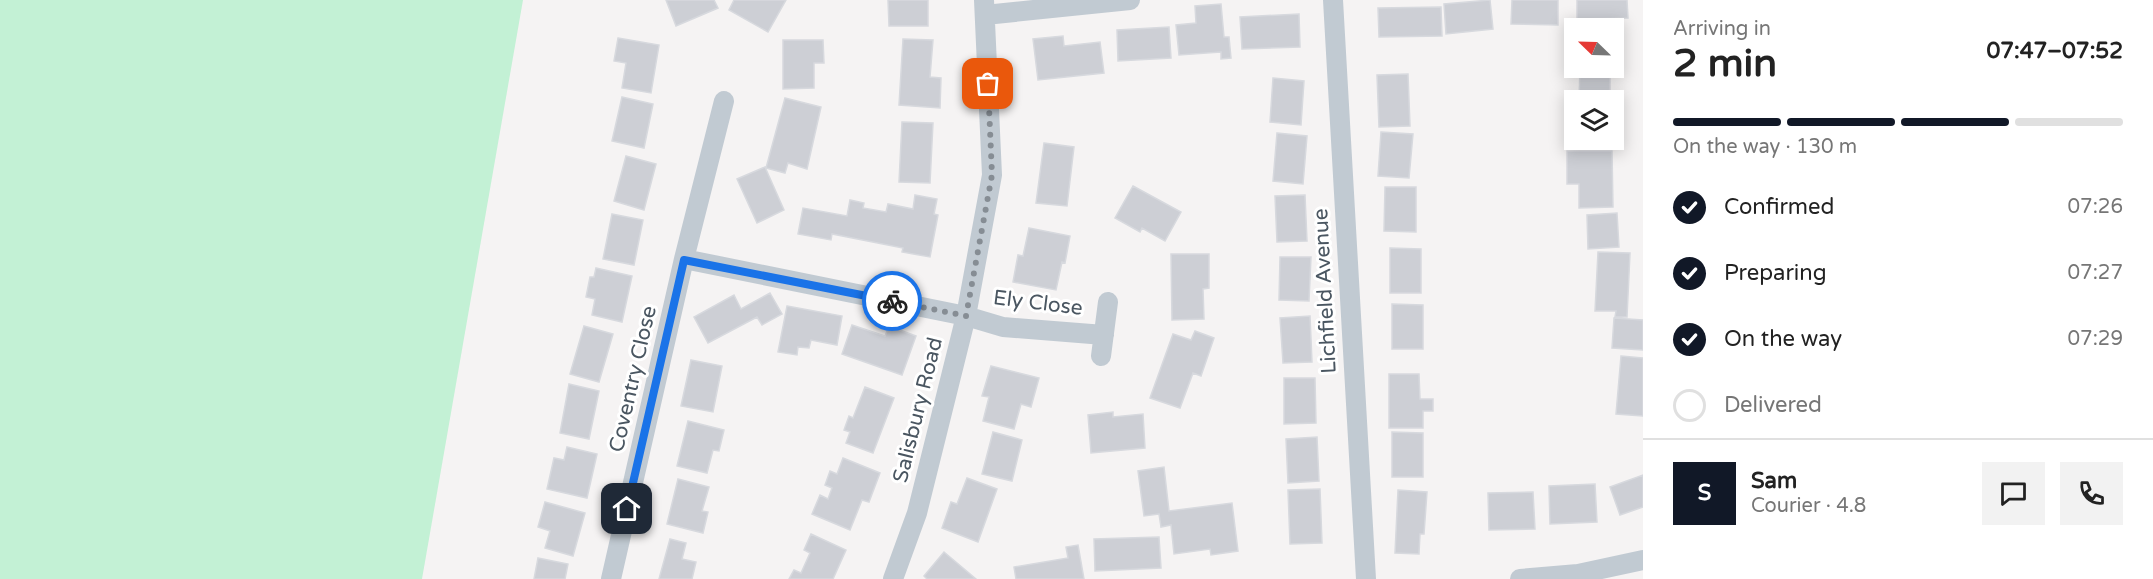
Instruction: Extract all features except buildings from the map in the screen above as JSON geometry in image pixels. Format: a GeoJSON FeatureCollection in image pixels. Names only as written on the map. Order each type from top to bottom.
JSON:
{"type":"FeatureCollection","features":[{"type":"Feature","properties":{"kind":"street"},"geometry":{"type":"LineString","coordinates":[[985,8],[1130,0]]}},
{"type":"Feature","properties":{"kind":"street","name":"Lichfield Avenue"},"geometry":{"type":"LineString","coordinates":[[1333,0],[1366,579]]}},
{"type":"Feature","properties":{"kind":"street","name":"Salisbury Road"},"geometry":{"type":"LineString","coordinates":[[893,579],[917,513],[966,316],[992,175],[985,8]]}},
{"type":"Feature","properties":{"kind":"street","name":"Coventry Close"},"geometry":{"type":"LineString","coordinates":[[611,579],[684,260],[724,101]]}},
{"type":"Feature","properties":{"kind":"street"},"geometry":{"type":"LineString","coordinates":[[684,260],[966,316]]}},
{"type":"Feature","properties":{"kind":"street","name":"Ely Close"},"geometry":{"type":"LineString","coordinates":[[1101,356],[1108,302]]}},
{"type":"Feature","properties":{"kind":"street","name":"Ely Close"},"geometry":{"type":"LineString","coordinates":[[966,316],[1003,327],[1104,335]]}},
{"type":"Feature","properties":{"kind":"street"},"geometry":{"type":"LineString","coordinates":[[1520,579],[1578,574],[1643,560]]}},
{"type":"Feature","properties":{"kind":"green space"},"geometry":{"type":"Polygon","coordinates":[[[0,0],[523,0],[422,579],[0,579],[0,0]]]}},
{"type":"Feature","properties":{"kind":"way so far"},"geometry":{"type":"LineString","coordinates":[[892,301],[966,316],[992,175],[988,84]]}},
{"type":"Feature","properties":{"kind":"route"},"geometry":{"type":"LineString","coordinates":[[627,509],[684,260],[892,301]]}}]}
